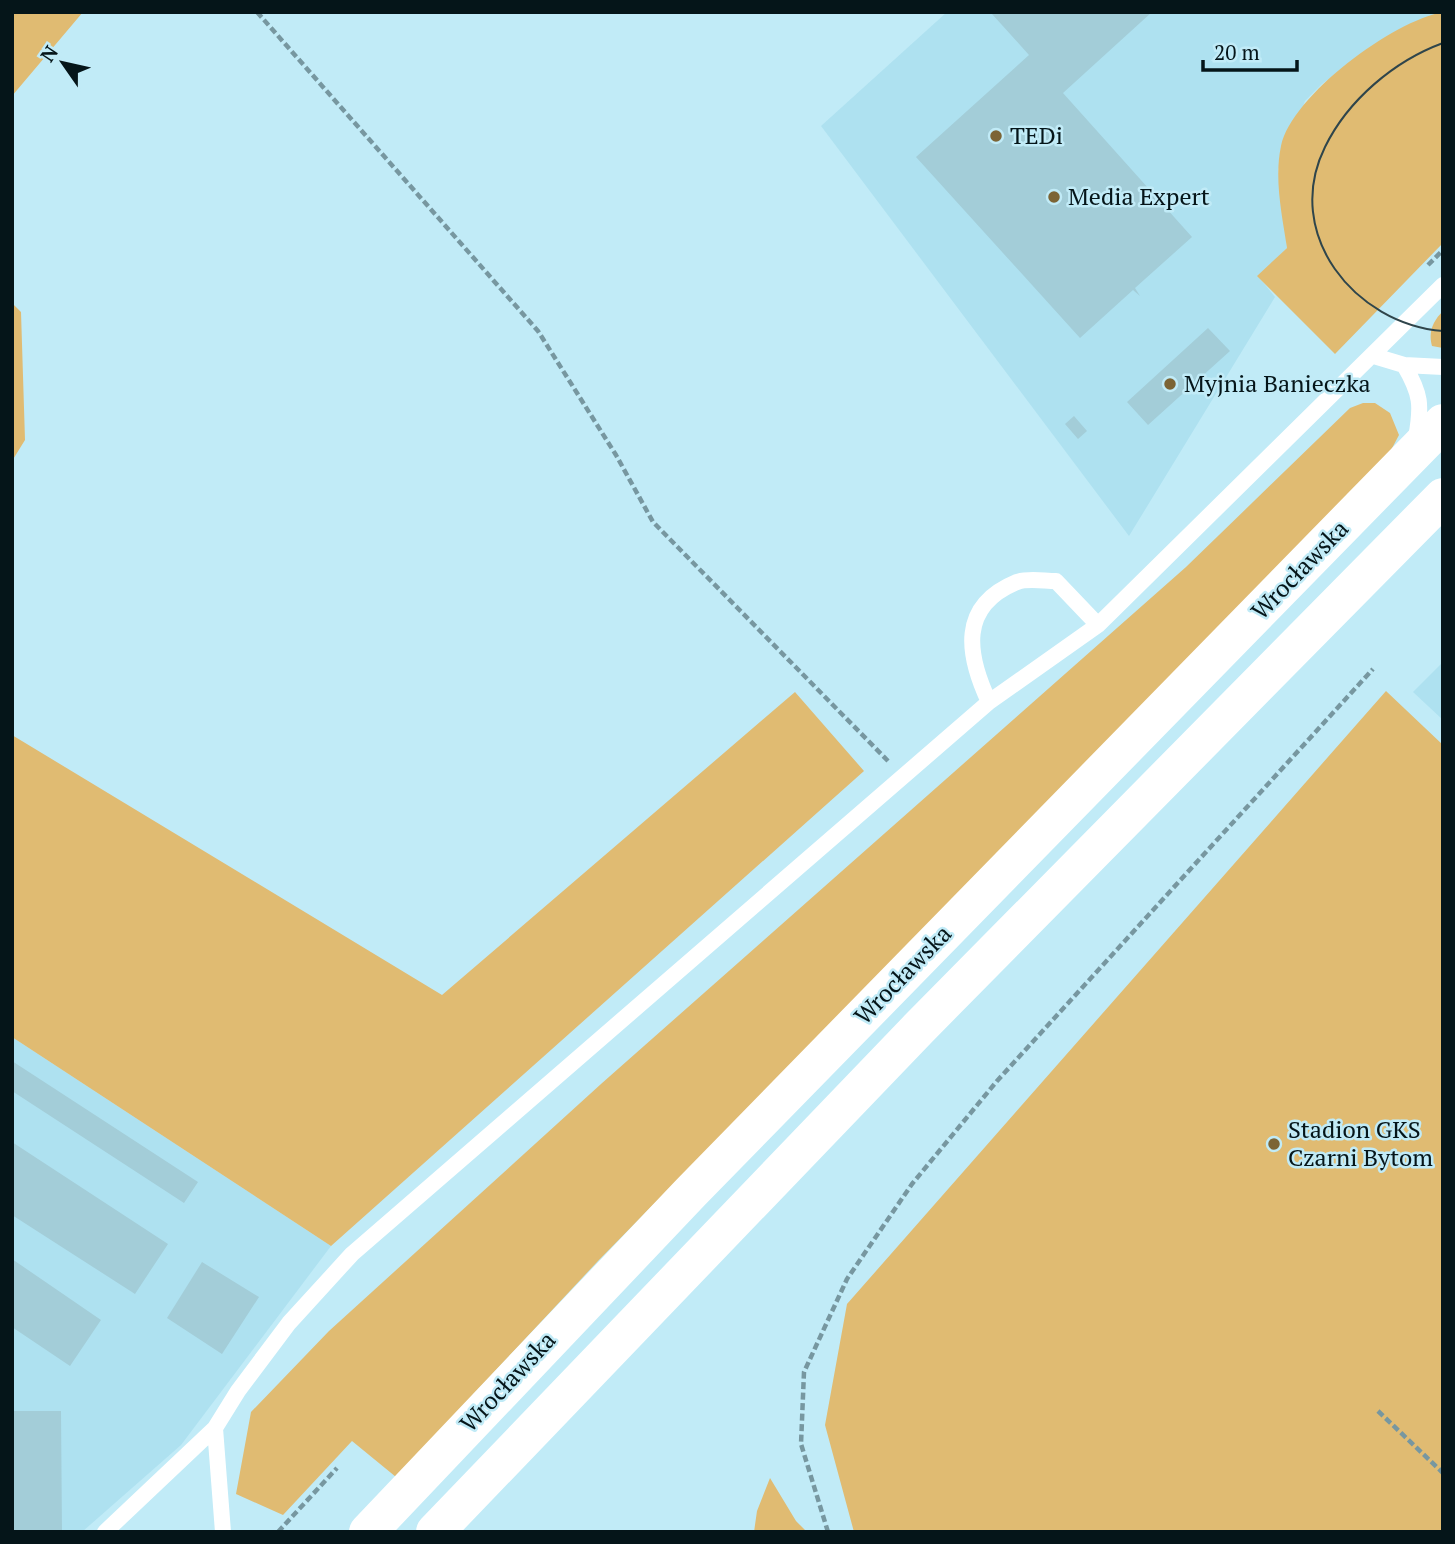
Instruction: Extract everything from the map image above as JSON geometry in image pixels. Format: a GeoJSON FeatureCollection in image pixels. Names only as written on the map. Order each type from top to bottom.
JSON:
{"type":"FeatureCollection","features":[{"type":"Feature","properties":{"kind":"main road","name":"Wrocławska"},"geometry":{"type":"LineString","coordinates":[[379,1520],[691,1192],[1443,423]]}},
{"type":"Feature","properties":{"kind":"main road","name":"Wrocławska"},"geometry":{"type":"LineString","coordinates":[[437,1530],[918,1029],[1443,497]]}},
{"type":"Feature","properties":{"kind":"lane"},"geometry":{"type":"LineString","coordinates":[[105,1532],[215,1428],[238,1391],[289,1323],[352,1254],[989,702],[1098,625],[1374,356],[1443,285]]}},
{"type":"Feature","properties":{"kind":"lane"},"geometry":{"type":"LineString","coordinates":[[1374,356],[1404,365],[1443,367]]}},
{"type":"Feature","properties":{"kind":"lane"},"geometry":{"type":"LineString","coordinates":[[1404,365],[1419,389],[1421,415],[1413,455]]}},
{"type":"Feature","properties":{"kind":"lane"},"geometry":{"type":"LineString","coordinates":[[989,702],[973,669],[971,627],[989,600],[1019,581],[1056,581],[1098,625]]}},
{"type":"Feature","properties":{"kind":"lane"},"geometry":{"type":"LineString","coordinates":[[215,1428],[223,1532]]}},
{"type":"Feature","properties":{"kind":"path"},"geometry":{"type":"LineString","coordinates":[[257,12],[538,331],[616,455],[653,522],[904,776]]}},
{"type":"Feature","properties":{"kind":"path"},"geometry":{"type":"LineString","coordinates":[[828,1532],[800,1444],[804,1373],[847,1279],[912,1184],[997,1081],[1373,669]]}},
{"type":"Feature","properties":{"kind":"path"},"geometry":{"type":"LineString","coordinates":[[1378,1411],[1443,1473]]}},
{"type":"Feature","properties":{"kind":"path"},"geometry":{"type":"LineString","coordinates":[[278,1532],[337,1468]]}},
{"type":"Feature","properties":{"kind":"shaded area"},"geometry":{"type":"Polygon","coordinates":[[[12,12],[83,12],[12,96],[12,12]]]}},
{"type":"Feature","properties":{"kind":"shaded area"},"geometry":{"type":"Polygon","coordinates":[[[947,12],[1440,12],[1369,48],[1322,84],[1305,101],[1278,169],[1287,248],[1258,276],[1275,297],[1129,536],[821,126],[947,12]]]}},
{"type":"Feature","properties":{"kind":"shaded area"},"geometry":{"type":"Polygon","coordinates":[[[1443,12],[1443,243],[1335,354],[1257,276],[1287,248],[1279,184],[1281,146],[1289,126],[1304,105],[1347,63],[1398,30],[1422,18],[1443,12]]]}},
{"type":"Feature","properties":{"kind":"shaded area"},"geometry":{"type":"Polygon","coordinates":[[[12,303],[21,312],[25,440],[12,461],[12,303]]]}},
{"type":"Feature","properties":{"kind":"shaded area"},"geometry":{"type":"Polygon","coordinates":[[[1443,311],[1443,348],[1432,346],[1431,331],[1443,311]]]}},
{"type":"Feature","properties":{"kind":"shaded area"},"geometry":{"type":"Polygon","coordinates":[[[1363,403],[1375,403],[1390,413],[1399,435],[1389,454],[598,1261],[396,1477],[352,1441],[283,1515],[236,1494],[251,1412],[329,1331],[601,1084],[1186,567],[1350,408],[1363,403]]]}},
{"type":"Feature","properties":{"kind":"shaded area"},"geometry":{"type":"Polygon","coordinates":[[[1443,662],[1443,720],[1413,692],[1443,662]]]}},
{"type":"Feature","properties":{"kind":"shaded area","name":"Stadion GKS Czarni Bytom"},"geometry":{"type":"Polygon","coordinates":[[[1386,691],[1443,745],[1443,1532],[854,1532],[825,1425],[847,1304],[1386,691]]]}},
{"type":"Feature","properties":{"kind":"shaded area"},"geometry":{"type":"Polygon","coordinates":[[[795,692],[864,771],[331,1246],[12,1037],[12,735],[442,995],[795,692]]]}},
{"type":"Feature","properties":{"kind":"shaded area"},"geometry":{"type":"Polygon","coordinates":[[[12,1037],[331,1246],[181,1445],[82,1532],[12,1532],[12,1037]]]}},
{"type":"Feature","properties":{"kind":"shaded area"},"geometry":{"type":"Polygon","coordinates":[[[770,1478],[796,1521],[807,1532],[754,1532],[757,1511],[770,1478]]]}},
{"type":"Feature","properties":{"kind":"building","name":"Media Expert"},"geometry":{"type":"Polygon","coordinates":[[[1152,12],[1063,93],[1192,237],[1135,288],[1140,296],[1133,290],[1080,338],[916,157],[1029,55],[992,14],[1152,12]]]}},
{"type":"Feature","properties":{"kind":"building","name":"Myjnia Banieczka"},"geometry":{"type":"Polygon","coordinates":[[[1208,328],[1230,351],[1148,425],[1127,402],[1208,328]]]}},
{"type":"Feature","properties":{"kind":"building"},"geometry":{"type":"Polygon","coordinates":[[[1074,416],[1087,431],[1078,439],[1065,424],[1074,416]]]}},
{"type":"Feature","properties":{"kind":"building"},"geometry":{"type":"Polygon","coordinates":[[[12,1061],[198,1182],[184,1203],[12,1091],[12,1061]]]}},
{"type":"Feature","properties":{"kind":"building"},"geometry":{"type":"Polygon","coordinates":[[[12,1142],[168,1244],[135,1294],[12,1215],[12,1142]]]}},
{"type":"Feature","properties":{"kind":"building"},"geometry":{"type":"Polygon","coordinates":[[[12,1259],[101,1320],[70,1366],[12,1327],[12,1259]]]}},
{"type":"Feature","properties":{"kind":"building"},"geometry":{"type":"Polygon","coordinates":[[[202,1262],[259,1297],[222,1354],[167,1318],[202,1262]]]}},
{"type":"Feature","properties":{"kind":"building"},"geometry":{"type":"Polygon","coordinates":[[[12,1411],[61,1411],[62,1532],[12,1532],[12,1411]]]}},
{"type":"Feature","properties":{"kind":"tram line"},"geometry":{"type":"LineString","coordinates":[[1443,43],[1390,71],[1346,113],[1325,147],[1314,180],[1313,211],[1320,242],[1335,269],[1356,293],[1381,312],[1411,325],[1443,331]]}},
{"type":"Feature","properties":{"kind":"place","name":"TEDi"},"geometry":{"type":"Point","coordinates":[996,136]}},
{"type":"Feature","properties":{"kind":"place","name":"Media Expert"},"geometry":{"type":"Point","coordinates":[1054,197]}},
{"type":"Feature","properties":{"kind":"place","name":"Myjnia Banieczka"},"geometry":{"type":"Point","coordinates":[1170,384]}},
{"type":"Feature","properties":{"kind":"place","name":"Stadion GKS Czarni Bytom"},"geometry":{"type":"Point","coordinates":[1274,1144]}}]}
